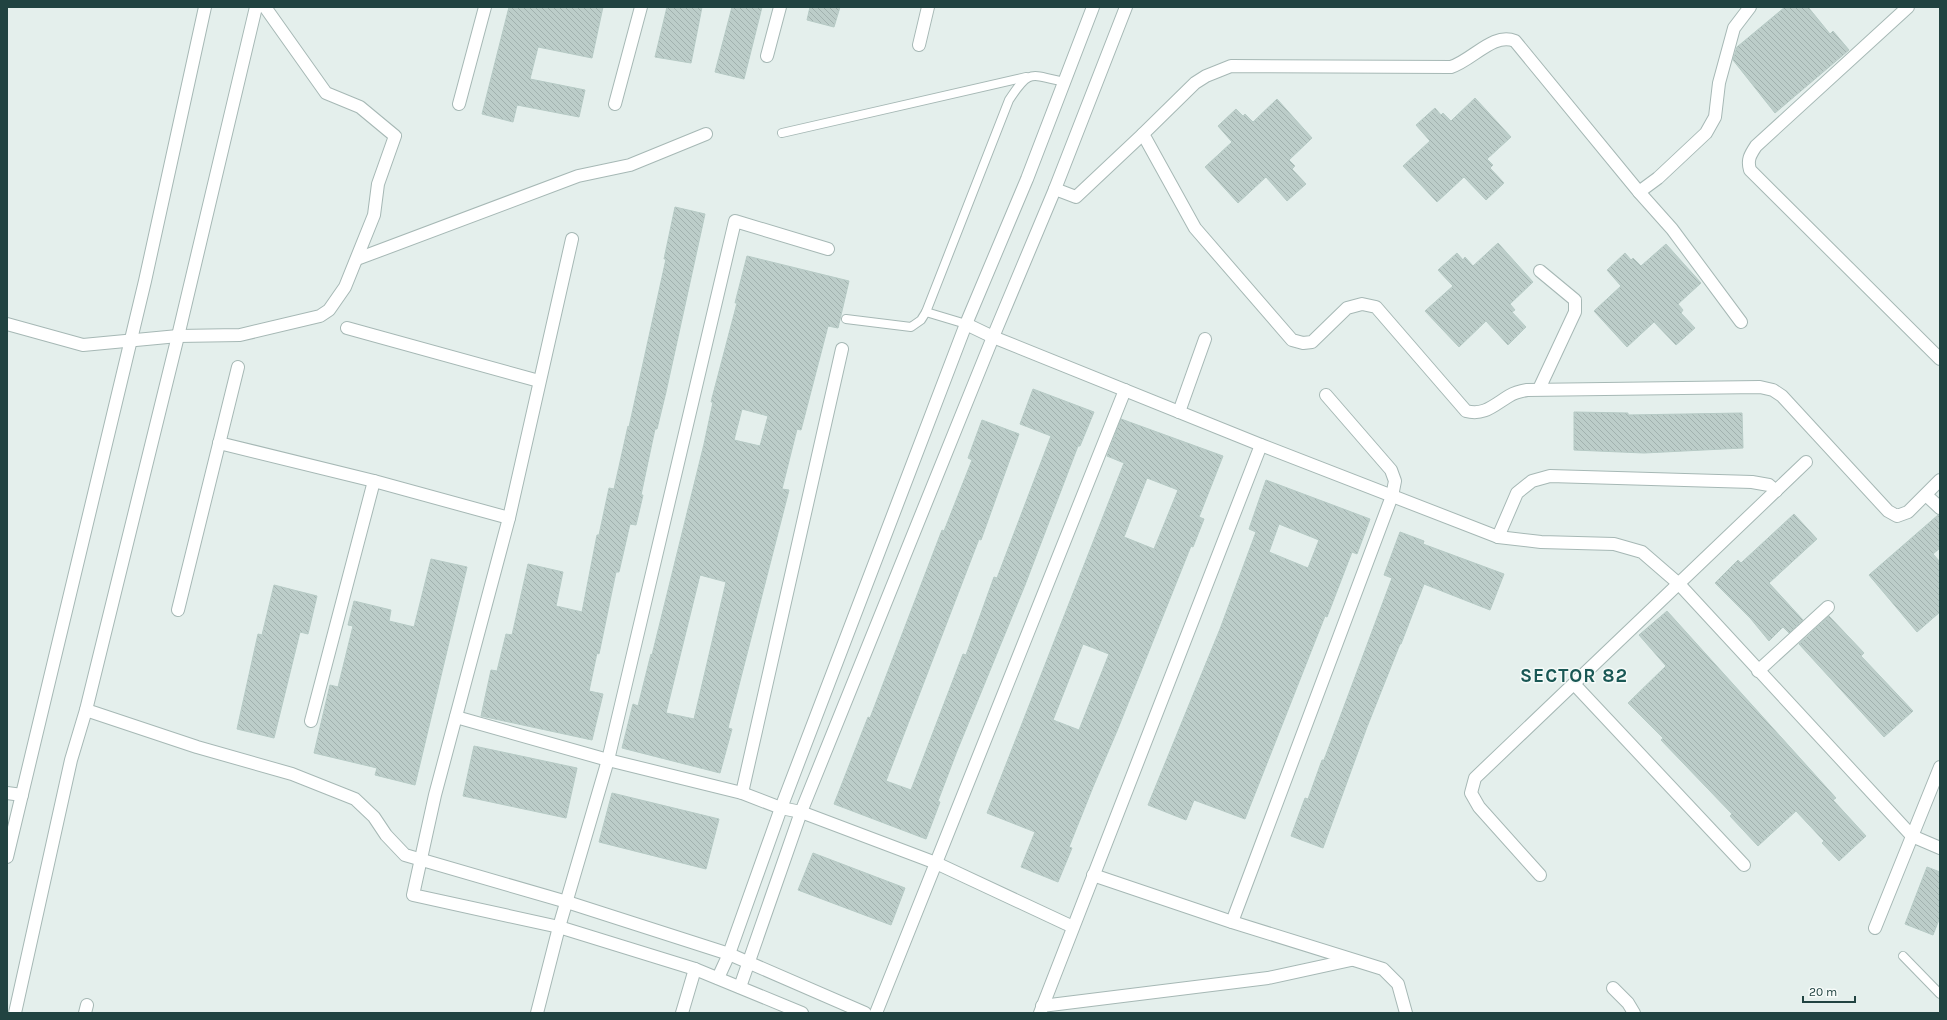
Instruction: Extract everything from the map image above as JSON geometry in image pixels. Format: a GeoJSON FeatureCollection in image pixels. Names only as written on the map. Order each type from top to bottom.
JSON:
{"type":"FeatureCollection","features":[{"type":"Feature","properties":{"kind":"street"},"geometry":{"type":"LineString","coordinates":[[7,857],[131,341],[205,7]]}},
{"type":"Feature","properties":{"kind":"street"},"geometry":{"type":"LineString","coordinates":[[15,1013],[70,760],[86,710],[178,336],[256,7]]}},
{"type":"Feature","properties":{"kind":"street"},"geometry":{"type":"LineString","coordinates":[[7,324],[83,344],[178,336],[240,335],[320,316],[329,310],[345,287],[374,215],[378,184],[395,136],[360,107],[326,93],[265,7]]}},
{"type":"Feature","properties":{"kind":"street"},"geometry":{"type":"LineString","coordinates":[[459,104],[486,7]]}},
{"type":"Feature","properties":{"kind":"street"},"geometry":{"type":"LineString","coordinates":[[615,104],[641,7]]}},
{"type":"Feature","properties":{"kind":"street"},"geometry":{"type":"LineString","coordinates":[[767,56],[780,7]]}},
{"type":"Feature","properties":{"kind":"street"},"geometry":{"type":"LineString","coordinates":[[919,44],[928,7]]}},
{"type":"Feature","properties":{"kind":"street"},"geometry":{"type":"LineString","coordinates":[[718,978],[729,954],[780,808],[966,324],[1027,179],[1093,7]]}},
{"type":"Feature","properties":{"kind":"street"},"geometry":{"type":"LineString","coordinates":[[740,987],[750,963],[801,812],[993,337],[1055,189],[1126,7]]}},
{"type":"Feature","properties":{"kind":"street"},"geometry":{"type":"LineString","coordinates":[[1639,192],[1658,178],[1706,133],[1715,117],[1719,84],[1734,28],[1750,7]]}},
{"type":"Feature","properties":{"kind":"street"},"geometry":{"type":"LineString","coordinates":[[1908,7],[1756,146],[1747,162],[1750,170],[1940,359]]}},
{"type":"Feature","properties":{"kind":"street"},"geometry":{"type":"LineString","coordinates":[[1055,189],[1076,197],[1195,83],[1206,76],[1231,66],[1451,67],[1462,63],[1495,40],[1507,38],[1515,42],[1639,192],[1672,229],[1742,322]]}},
{"type":"Feature","properties":{"kind":"street"},"geometry":{"type":"LineString","coordinates":[[356,259],[578,176],[630,165],[706,134]]}},
{"type":"Feature","properties":{"kind":"street"},"geometry":{"type":"LineString","coordinates":[[1143,134],[1195,228],[1292,340],[1303,343],[1312,342],[1347,308],[1362,304],[1376,307],[1466,411],[1474,414],[1484,412],[1511,395],[1527,390],[1760,387],[1773,390],[1782,396],[1888,511],[1897,516],[1908,512],[1940,480]]}},
{"type":"Feature","properties":{"kind":"street"},"geometry":{"type":"LineString","coordinates":[[537,1013],[559,927],[608,760],[735,221],[828,249]]}},
{"type":"Feature","properties":{"kind":"street"},"geometry":{"type":"LineString","coordinates":[[572,239],[509,518],[435,795],[412,895],[559,927],[695,969],[802,1013]]}},
{"type":"Feature","properties":{"kind":"street"},"geometry":{"type":"LineString","coordinates":[[1539,389],[1575,312],[1576,300],[1540,271]]}},
{"type":"Feature","properties":{"kind":"street"},"geometry":{"type":"LineString","coordinates":[[966,324],[993,337],[1261,445],[1498,537],[1541,542],[1614,544],[1642,552],[1679,584],[1912,836],[1940,848]]}},
{"type":"Feature","properties":{"kind":"street"},"geometry":{"type":"LineString","coordinates":[[347,328],[540,381]]}},
{"type":"Feature","properties":{"kind":"street"},"geometry":{"type":"LineString","coordinates":[[1179,412],[1205,339]]}},
{"type":"Feature","properties":{"kind":"street"},"geometry":{"type":"LineString","coordinates":[[742,793],[842,349]]}},
{"type":"Feature","properties":{"kind":"street"},"geometry":{"type":"LineString","coordinates":[[178,610],[238,368]]}},
{"type":"Feature","properties":{"kind":"street"},"geometry":{"type":"LineString","coordinates":[[876,1013],[1125,390]]}},
{"type":"Feature","properties":{"kind":"street"},"geometry":{"type":"LineString","coordinates":[[1232,922],[1392,496],[1395,481],[1391,470],[1326,395]]}},
{"type":"Feature","properties":{"kind":"street"},"geometry":{"type":"LineString","coordinates":[[220,443],[374,481],[509,518]]}},
{"type":"Feature","properties":{"kind":"street"},"geometry":{"type":"LineString","coordinates":[[1261,445],[1041,1009],[1268,978],[1352,960]]}},
{"type":"Feature","properties":{"kind":"street"},"geometry":{"type":"LineString","coordinates":[[1540,875],[1479,807],[1471,793],[1475,778],[1806,462]]}},
{"type":"Feature","properties":{"kind":"street"},"geometry":{"type":"LineString","coordinates":[[1498,537],[1517,492],[1532,481],[1550,476],[1752,482],[1769,485],[1776,491]]}},
{"type":"Feature","properties":{"kind":"street"},"geometry":{"type":"LineString","coordinates":[[311,721],[374,481]]}},
{"type":"Feature","properties":{"kind":"street"},"geometry":{"type":"LineString","coordinates":[[1926,494],[1940,508]]}},
{"type":"Feature","properties":{"kind":"street"},"geometry":{"type":"LineString","coordinates":[[1758,671],[1828,607]]}},
{"type":"Feature","properties":{"kind":"street"},"geometry":{"type":"LineString","coordinates":[[1574,684],[1744,865]]}},
{"type":"Feature","properties":{"kind":"street"},"geometry":{"type":"LineString","coordinates":[[86,710],[197,747],[292,774],[354,799],[374,817],[386,836],[405,855],[567,902],[729,954],[866,1013]]}},
{"type":"Feature","properties":{"kind":"street"},"geometry":{"type":"LineString","coordinates":[[456,717],[608,760],[742,793],[780,808],[801,812],[936,863],[1073,927]]}},
{"type":"Feature","properties":{"kind":"street"},"geometry":{"type":"LineString","coordinates":[[1874,928],[1940,767]]}},
{"type":"Feature","properties":{"kind":"street"},"geometry":{"type":"LineString","coordinates":[[7,793],[22,795]]}},
{"type":"Feature","properties":{"kind":"street"},"geometry":{"type":"LineString","coordinates":[[1093,875],[1232,922],[1383,969],[1398,984],[1406,1013]]}},
{"type":"Feature","properties":{"kind":"street"},"geometry":{"type":"LineString","coordinates":[[682,1013],[695,969]]}},
{"type":"Feature","properties":{"kind":"street"},"geometry":{"type":"LineString","coordinates":[[1613,988],[1628,1003],[1634,1013]]}},
{"type":"Feature","properties":{"kind":"lane"},"geometry":{"type":"LineString","coordinates":[[782,133],[1027,77],[1034,76],[1065,82]]}},
{"type":"Feature","properties":{"kind":"lane"},"geometry":{"type":"LineString","coordinates":[[846,319],[898,326],[911,326],[921,320],[926,312],[1009,100],[1020,83],[1027,77]]}},
{"type":"Feature","properties":{"kind":"lane"},"geometry":{"type":"LineString","coordinates":[[926,312],[966,324]]}},
{"type":"Feature","properties":{"kind":"lane"},"geometry":{"type":"LineString","coordinates":[[1903,956],[1940,994]]}},
{"type":"Feature","properties":{"kind":"building"},"geometry":{"type":"Polygon","coordinates":[[[509,7],[603,7],[592,58],[538,47],[530,79],[585,90],[579,117],[517,105],[513,122],[482,114],[509,7]]]}},
{"type":"Feature","properties":{"kind":"building"},"geometry":{"type":"Polygon","coordinates":[[[667,7],[702,7],[691,63],[655,57],[667,7]]]}},
{"type":"Feature","properties":{"kind":"building"},"geometry":{"type":"Polygon","coordinates":[[[732,7],[762,7],[744,79],[715,72],[732,7]]]}},
{"type":"Feature","properties":{"kind":"building"},"geometry":{"type":"Polygon","coordinates":[[[810,7],[840,7],[834,27],[807,20],[810,7]]]}},
{"type":"Feature","properties":{"kind":"building"},"geometry":{"type":"Polygon","coordinates":[[[1785,7],[1808,7],[1830,34],[1833,31],[1849,50],[1775,113],[1733,60],[1737,47],[1785,7]]]}},
{"type":"Feature","properties":{"kind":"building"},"geometry":{"type":"Polygon","coordinates":[[[1475,98],[1511,137],[1487,159],[1493,165],[1490,168],[1504,183],[1486,200],[1464,177],[1437,202],[1403,166],[1430,141],[1416,125],[1435,108],[1441,115],[1443,113],[1451,121],[1475,98]]]}},
{"type":"Feature","properties":{"kind":"building"},"geometry":{"type":"Polygon","coordinates":[[[1277,99],[1312,138],[1289,160],[1295,166],[1292,169],[1306,184],[1287,201],[1266,177],[1238,203],[1205,167],[1232,142],[1218,126],[1236,109],[1243,116],[1245,114],[1253,122],[1277,99]]]}},
{"type":"Feature","properties":{"kind":"building"},"geometry":{"type":"Polygon","coordinates":[[[675,207],[705,214],[666,392],[657,429],[655,429],[636,525],[630,524],[619,572],[616,572],[599,654],[597,653],[589,691],[603,694],[592,740],[481,716],[491,670],[497,671],[506,634],[512,635],[528,564],[563,572],[556,606],[582,612],[597,535],[599,535],[609,488],[614,489],[628,426],[629,427],[666,259],[664,259],[675,207]]]}},
{"type":"Feature","properties":{"kind":"building"},"geometry":{"type":"Polygon","coordinates":[[[1498,243],[1533,282],[1510,304],[1515,310],[1512,312],[1526,327],[1508,345],[1486,321],[1459,347],[1425,311],[1453,286],[1438,270],[1457,253],[1463,260],[1465,257],[1473,266],[1498,243]]]}},
{"type":"Feature","properties":{"kind":"building"},"geometry":{"type":"Polygon","coordinates":[[[1666,244],[1701,283],[1678,304],[1683,310],[1681,313],[1695,328],[1676,345],[1654,322],[1627,347],[1594,311],[1621,286],[1607,270],[1625,253],[1631,260],[1633,258],[1641,266],[1666,244]]]}},
{"type":"Feature","properties":{"kind":"building"},"geometry":{"type":"Polygon","coordinates":[[[747,256],[849,281],[838,328],[828,326],[801,430],[797,429],[782,489],[789,490],[728,728],[732,729],[720,773],[622,748],[633,704],[638,706],[651,654],[652,655],[704,444],[713,402],[711,402],[737,303],[735,303],[747,256]],[[742,409],[734,440],[760,446],[768,416],[742,409]],[[700,575],[666,713],[694,719],[726,582],[700,575]]]}},
{"type":"Feature","properties":{"kind":"building"},"geometry":{"type":"Polygon","coordinates":[[[1033,389],[1094,412],[1080,446],[1078,446],[1025,585],[957,751],[938,801],[940,802],[926,839],[834,804],[868,717],[870,718],[942,530],[944,531],[972,460],[968,458],[982,420],[1019,434],[981,540],[979,539],[886,781],[911,790],[963,654],[966,655],[994,577],[997,578],[1051,436],[1020,424],[1033,389]]]}},
{"type":"Feature","properties":{"kind":"building"},"geometry":{"type":"Polygon","coordinates":[[[1574,412],[1628,413],[1628,415],[1742,413],[1743,448],[1644,453],[1574,450],[1574,412]]]}},
{"type":"Feature","properties":{"kind":"building"},"geometry":{"type":"Polygon","coordinates":[[[1121,419],[1223,456],[1199,517],[1204,519],[1193,547],[1191,546],[1093,787],[1069,847],[1072,848],[1058,882],[1021,867],[1035,832],[987,813],[1124,463],[1107,456],[1121,419]],[[1147,478],[1124,537],[1154,549],[1178,490],[1147,478]],[[1083,644],[1053,720],[1079,730],[1109,654],[1083,644]]]}},
{"type":"Feature","properties":{"kind":"building"},"geometry":{"type":"Polygon","coordinates":[[[1266,480],[1370,519],[1357,554],[1352,552],[1327,617],[1325,616],[1245,819],[1194,800],[1186,820],[1148,805],[1220,629],[1256,532],[1249,529],[1266,480]],[[1279,524],[1269,552],[1308,568],[1319,540],[1279,524]]]}},
{"type":"Feature","properties":{"kind":"building"},"geometry":{"type":"Polygon","coordinates":[[[1794,514],[1817,539],[1769,583],[1803,620],[1789,633],[1783,627],[1769,641],[1751,619],[1715,583],[1738,560],[1741,563],[1794,514]]]}},
{"type":"Feature","properties":{"kind":"building"},"geometry":{"type":"Polygon","coordinates":[[[1938,515],[1940,515],[1940,548],[1933,554],[1940,562],[1940,612],[1917,632],[1869,575],[1938,515]]]}},
{"type":"Feature","properties":{"kind":"building"},"geometry":{"type":"Polygon","coordinates":[[[1400,532],[1424,541],[1423,544],[1504,574],[1490,610],[1424,584],[1367,727],[1323,848],[1291,836],[1305,798],[1308,799],[1322,760],[1324,760],[1392,578],[1384,575],[1400,532]]]}},
{"type":"Feature","properties":{"kind":"building"},"geometry":{"type":"Polygon","coordinates":[[[431,559],[467,567],[415,785],[375,775],[377,768],[314,753],[330,685],[338,687],[353,626],[348,625],[354,601],[391,610],[389,621],[414,627],[431,559]]]}},
{"type":"Feature","properties":{"kind":"building"},"geometry":{"type":"Polygon","coordinates":[[[274,585],[317,596],[308,634],[300,632],[274,738],[237,729],[258,634],[262,635],[274,585]]]}},
{"type":"Feature","properties":{"kind":"building"},"geometry":{"type":"Polygon","coordinates":[[[1667,611],[1836,798],[1833,800],[1866,836],[1839,861],[1822,843],[1824,841],[1796,811],[1758,846],[1730,816],[1732,814],[1661,740],[1663,738],[1628,703],[1666,666],[1639,635],[1667,611]]]}},
{"type":"Feature","properties":{"kind":"building"},"geometry":{"type":"Polygon","coordinates":[[[1829,616],[1864,653],[1861,656],[1913,711],[1884,737],[1799,644],[1829,616]]]}},
{"type":"Feature","properties":{"kind":"building"},"geometry":{"type":"Polygon","coordinates":[[[474,746],[577,768],[566,818],[463,796],[474,746]]]}},
{"type":"Feature","properties":{"kind":"building"},"geometry":{"type":"Polygon","coordinates":[[[612,793],[719,819],[706,869],[599,842],[612,793]]]}},
{"type":"Feature","properties":{"kind":"building"},"geometry":{"type":"Polygon","coordinates":[[[813,853],[905,888],[891,925],[798,890],[813,853]]]}},
{"type":"Feature","properties":{"kind":"building"},"geometry":{"type":"Polygon","coordinates":[[[1927,867],[1940,872],[1940,917],[1933,935],[1905,924],[1927,867]]]}},
{"type":"Feature","properties":{"kind":"district","name":"SECTOR 82"},"geometry":{"type":"Point","coordinates":[1574,676]}}]}
